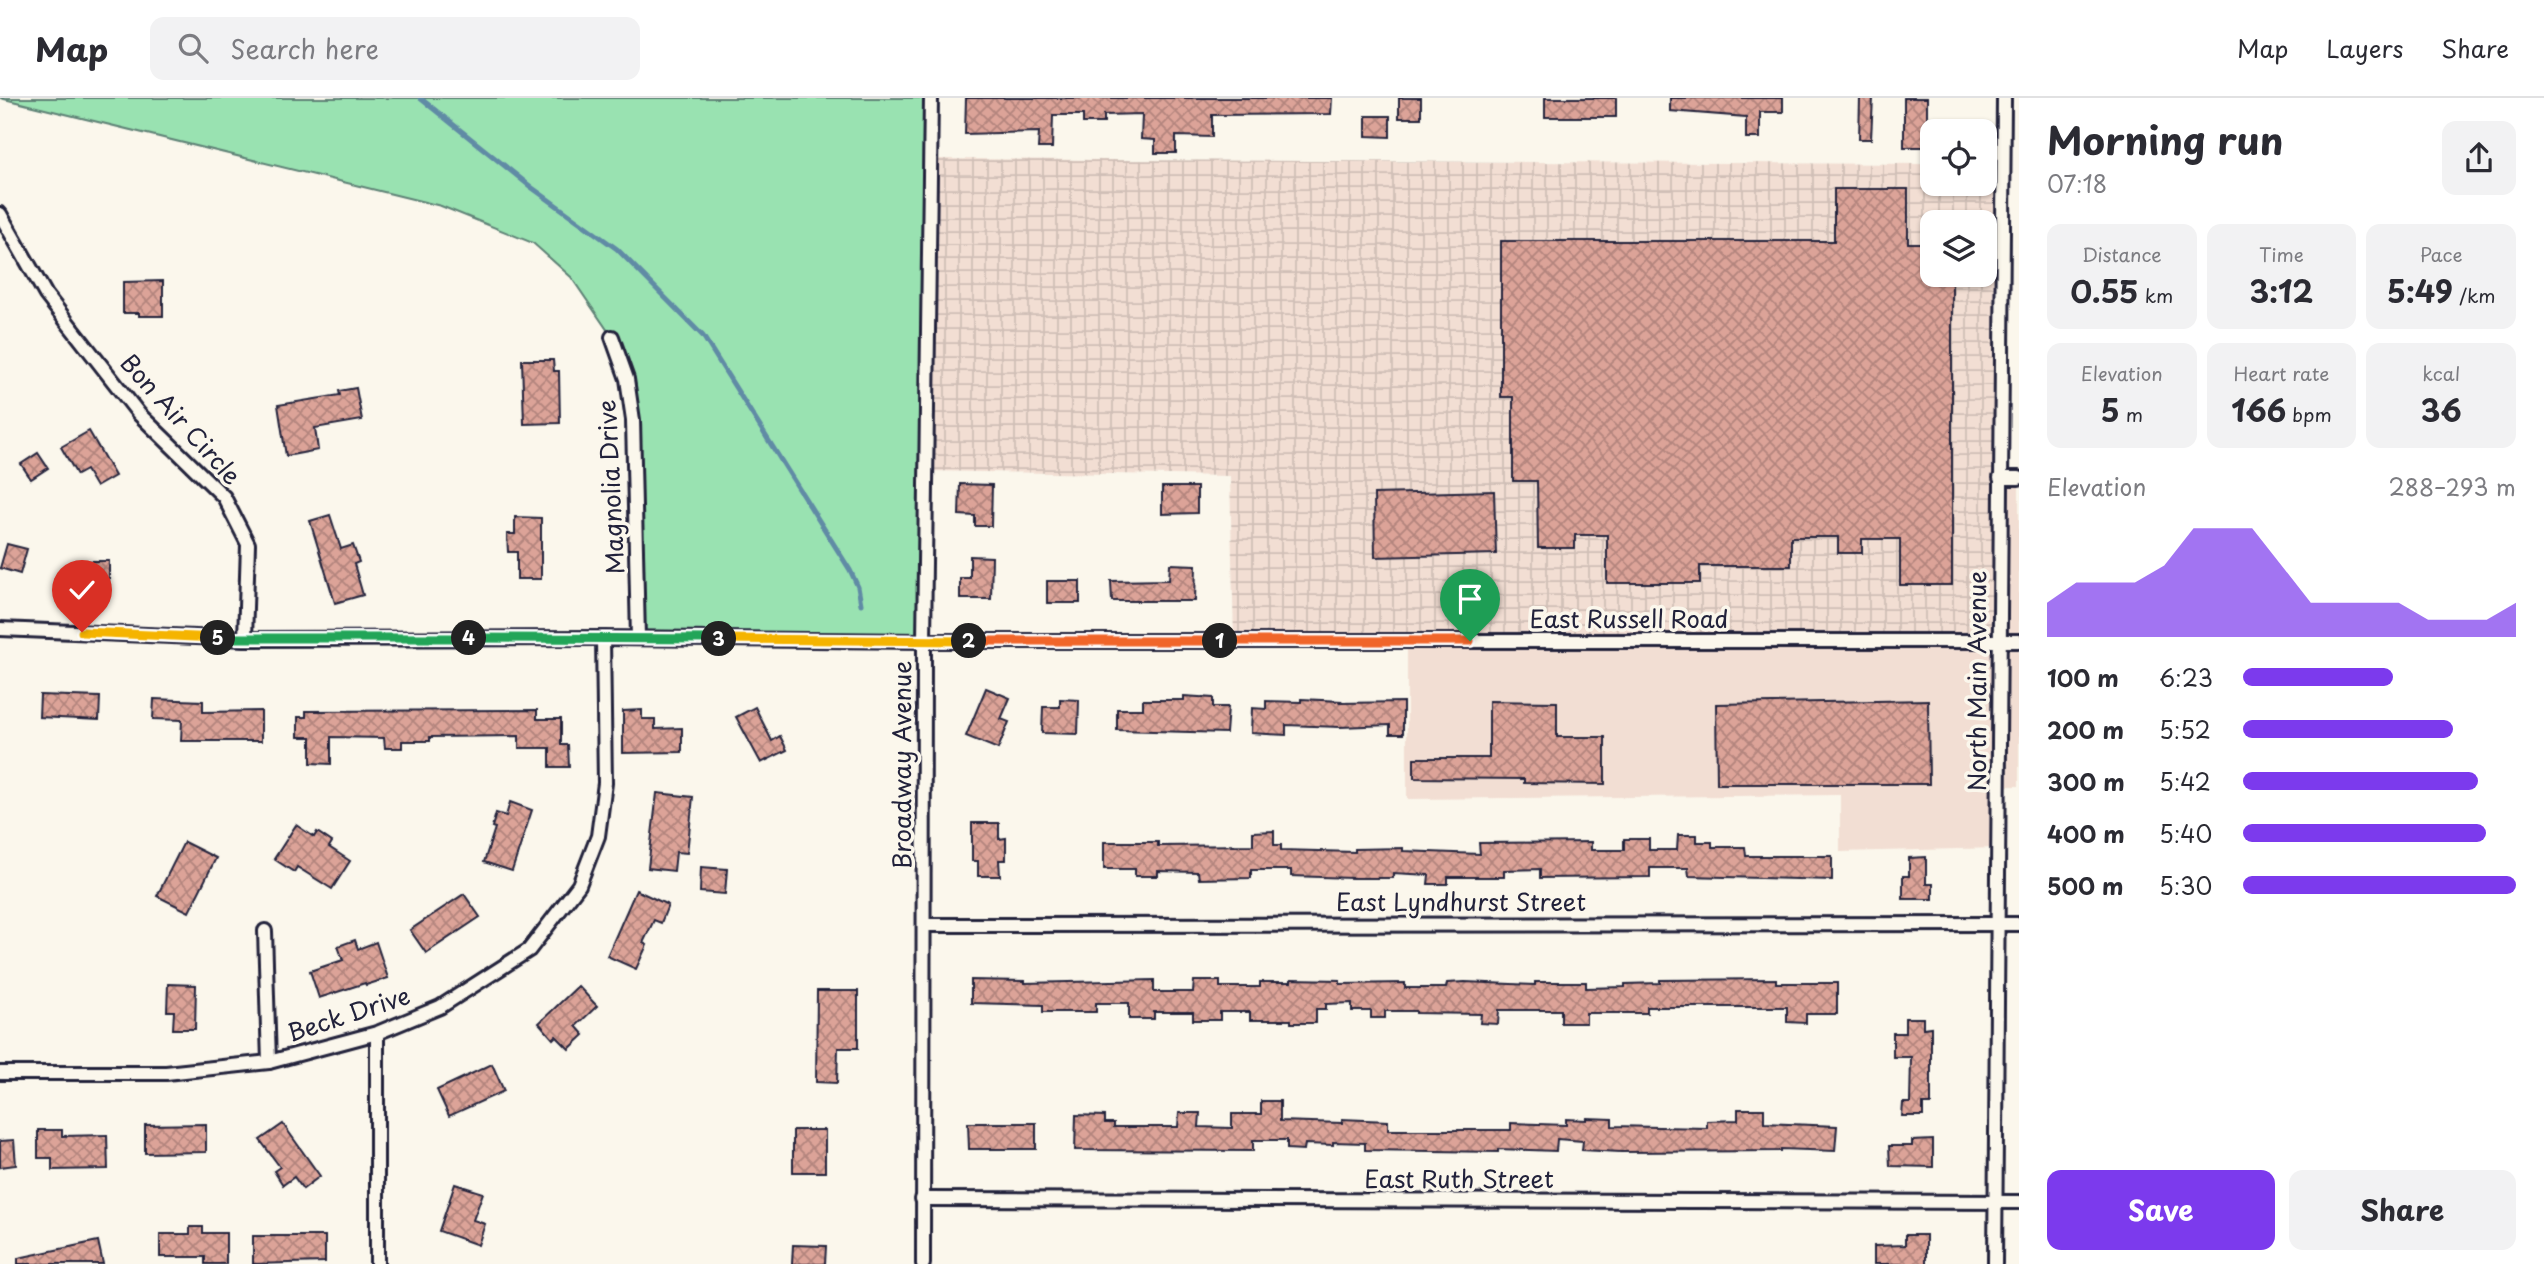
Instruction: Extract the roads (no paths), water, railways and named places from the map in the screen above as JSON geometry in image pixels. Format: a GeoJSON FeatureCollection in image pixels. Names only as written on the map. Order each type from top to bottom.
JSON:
{"type":"FeatureCollection","features":[{"type":"Feature","properties":{"kind":"street","name":"Broadway Avenue"},"geometry":{"type":"LineString","coordinates":[[923,1264],[924,641],[931,98]]}},
{"type":"Feature","properties":{"kind":"street","name":"North Main Avenue"},"geometry":{"type":"LineString","coordinates":[[1994,1264],[2004,98]]}},
{"type":"Feature","properties":{"kind":"street","name":"Bon Air Circle"},"geometry":{"type":"LineString","coordinates":[[0,214],[46,295],[139,414],[224,497],[248,544],[245,639]]}},
{"type":"Feature","properties":{"kind":"street","name":"Magnolia Drive"},"geometry":{"type":"LineString","coordinates":[[612,337],[627,379],[633,420],[638,638]]}},
{"type":"Feature","properties":{"kind":"street"},"geometry":{"type":"LineString","coordinates":[[2000,478],[2019,478]]}},
{"type":"Feature","properties":{"kind":"street","name":"East Russell Road"},"geometry":{"type":"LineString","coordinates":[[0,629],[245,639],[2019,641]]}},
{"type":"Feature","properties":{"kind":"street","name":"Beck Drive"},"geometry":{"type":"LineString","coordinates":[[0,1073],[166,1073],[269,1062],[377,1033],[440,1007],[529,950],[579,886],[598,836],[605,783],[603,638]]}},
{"type":"Feature","properties":{"kind":"street","name":"East Lyndhurst Street"},"geometry":{"type":"LineString","coordinates":[[924,925],[2019,924]]}},
{"type":"Feature","properties":{"kind":"street"},"geometry":{"type":"LineString","coordinates":[[265,931],[269,1062]]}},
{"type":"Feature","properties":{"kind":"street"},"geometry":{"type":"LineString","coordinates":[[377,1033],[377,1264]]}},
{"type":"Feature","properties":{"kind":"street","name":"East Ruth Street"},"geometry":{"type":"LineString","coordinates":[[922,1199],[2019,1202]]}},
{"type":"Feature","properties":{"kind":"waterway"},"geometry":{"type":"LineString","coordinates":[[420,98],[531,187],[617,249],[703,336],[850,570],[858,587],[861,604]]}}]}
